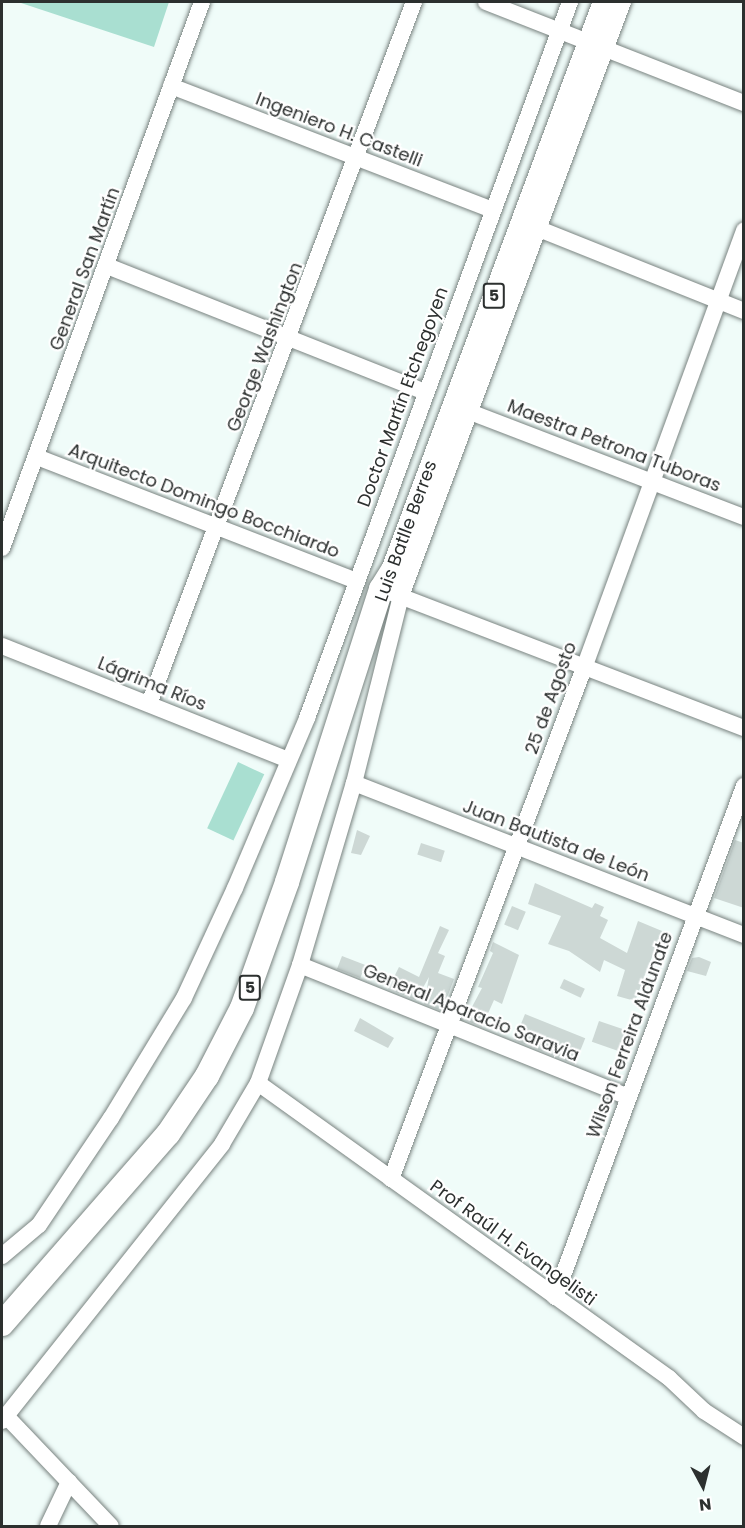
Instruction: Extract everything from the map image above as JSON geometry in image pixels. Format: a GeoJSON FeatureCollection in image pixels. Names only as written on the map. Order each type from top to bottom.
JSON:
{"type":"FeatureCollection","features":[{"type":"Feature","properties":{"kind":"highway","name":"5"},"geometry":{"type":"LineString","coordinates":[[583,39],[588,2]]}},
{"type":"Feature","properties":{"kind":"highway","name":"5"},"geometry":{"type":"LineString","coordinates":[[2,1324],[168,1134],[207,1076],[230,1031],[273,926],[391,593],[394,568],[583,39],[605,2]]}},
{"type":"Feature","properties":{"kind":"street","name":"General San Martín"},"geometry":{"type":"LineString","coordinates":[[2,548],[202,2]]}},
{"type":"Feature","properties":{"kind":"street","name":"George Washington"},"geometry":{"type":"LineString","coordinates":[[149,704],[289,339],[414,2]]}},
{"type":"Feature","properties":{"kind":"street"},"geometry":{"type":"LineString","coordinates":[[486,2],[744,103]]}},
{"type":"Feature","properties":{"kind":"street","name":"Doctor Martín Etchegoyen"},"geometry":{"type":"LineString","coordinates":[[2,1256],[39,1225],[111,1118],[184,998],[235,888],[288,760],[357,581],[493,210],[583,39],[570,2]]}},
{"type":"Feature","properties":{"kind":"street","name":"Luis Batlle Berres"},"geometry":{"type":"LineString","coordinates":[[4,1420],[222,1144],[258,1083],[300,965],[354,783],[391,593],[470,412],[539,229],[583,39],[623,2]]}},
{"type":"Feature","properties":{"kind":"street","name":"Ingeniero H. Castelli"},"geometry":{"type":"LineString","coordinates":[[171,86],[493,210]]}},
{"type":"Feature","properties":{"kind":"street"},"geometry":{"type":"LineString","coordinates":[[539,229],[744,311]]}},
{"type":"Feature","properties":{"kind":"street","name":"25 de Agosto"},"geometry":{"type":"LineString","coordinates":[[391,1179],[584,668],[650,481],[744,230]]}},
{"type":"Feature","properties":{"kind":"street"},"geometry":{"type":"LineString","coordinates":[[107,266],[425,392]]}},
{"type":"Feature","properties":{"kind":"street","name":"Maestra Petrona Tuboras"},"geometry":{"type":"LineString","coordinates":[[470,412],[744,517]]}},
{"type":"Feature","properties":{"kind":"street","name":"Arquitecto Domingo Bocchiardo"},"geometry":{"type":"LineString","coordinates":[[37,457],[357,581]]}},
{"type":"Feature","properties":{"kind":"street"},"geometry":{"type":"LineString","coordinates":[[391,593],[744,728]]}},
{"type":"Feature","properties":{"kind":"street","name":"Lágrima Ríos"},"geometry":{"type":"LineString","coordinates":[[2,646],[288,760]]}},
{"type":"Feature","properties":{"kind":"street","name":"Juan Bautista de León"},"geometry":{"type":"LineString","coordinates":[[354,783],[744,935]]}},
{"type":"Feature","properties":{"kind":"street","name":"Wilson Ferreira Aldunate"},"geometry":{"type":"LineString","coordinates":[[555,1297],[744,786]]}},
{"type":"Feature","properties":{"kind":"street","name":"General Aparacio Saravia"},"geometry":{"type":"LineString","coordinates":[[300,965],[628,1097]]}},
{"type":"Feature","properties":{"kind":"street","name":"Prof Raúl H. Evangelisti"},"geometry":{"type":"LineString","coordinates":[[258,1083],[555,1297],[744,1437]]}},
{"type":"Feature","properties":{"kind":"street"},"geometry":{"type":"LineString","coordinates":[[4,1420],[69,1482],[111,1527]]}},
{"type":"Feature","properties":{"kind":"street"},"geometry":{"type":"LineString","coordinates":[[48,1527],[69,1482]]}},
{"type":"Feature","properties":{"kind":"green space"},"geometry":{"type":"Polygon","coordinates":[[[18,2],[169,2],[154,47],[18,2]]]}},
{"type":"Feature","properties":{"kind":"green space"},"geometry":{"type":"Polygon","coordinates":[[[238,762],[264,774],[233,840],[207,828],[238,762]]]}},
{"type":"Feature","properties":{"kind":"building"},"geometry":{"type":"Polygon","coordinates":[[[357,830],[370,836],[361,855],[351,853],[357,830]]]}},
{"type":"Feature","properties":{"kind":"building"},"geometry":{"type":"Polygon","coordinates":[[[735,840],[744,843],[744,908],[714,898],[735,840]]]}},
{"type":"Feature","properties":{"kind":"building"},"geometry":{"type":"Polygon","coordinates":[[[421,843],[445,851],[441,862],[417,854],[421,843]]]}},
{"type":"Feature","properties":{"kind":"building"},"geometry":{"type":"Polygon","coordinates":[[[535,883],[592,908],[595,903],[604,907],[600,916],[608,920],[600,938],[627,953],[638,921],[662,931],[635,1001],[617,996],[625,970],[604,960],[600,972],[569,951],[548,944],[561,916],[528,904],[535,883]]]}},
{"type":"Feature","properties":{"kind":"building"},"geometry":{"type":"Polygon","coordinates":[[[512,906],[526,912],[518,930],[504,924],[512,906]]]}},
{"type":"Feature","properties":{"kind":"building"},"geometry":{"type":"Polygon","coordinates":[[[440,926],[449,930],[438,953],[445,956],[438,973],[454,979],[442,1011],[424,1004],[429,977],[416,1000],[388,989],[399,967],[419,977],[440,926]]]}},
{"type":"Feature","properties":{"kind":"building"},"geometry":{"type":"Polygon","coordinates":[[[493,942],[519,955],[502,1004],[494,1000],[482,1027],[465,1020],[482,988],[478,987],[493,953],[490,951],[493,942]]]}},
{"type":"Feature","properties":{"kind":"building"},"geometry":{"type":"Polygon","coordinates":[[[342,956],[365,965],[360,978],[337,969],[342,956]]]}},
{"type":"Feature","properties":{"kind":"building"},"geometry":{"type":"Polygon","coordinates":[[[699,957],[711,962],[706,976],[687,971],[692,958],[699,957]]]}},
{"type":"Feature","properties":{"kind":"building"},"geometry":{"type":"Polygon","coordinates":[[[564,979],[585,989],[581,998],[560,988],[564,979]]]}},
{"type":"Feature","properties":{"kind":"building"},"geometry":{"type":"Polygon","coordinates":[[[525,1014],[585,1038],[575,1064],[515,1040],[525,1014]]]}},
{"type":"Feature","properties":{"kind":"building"},"geometry":{"type":"Polygon","coordinates":[[[360,1018],[394,1038],[388,1048],[354,1031],[360,1018]]]}},
{"type":"Feature","properties":{"kind":"building"},"geometry":{"type":"Polygon","coordinates":[[[599,1021],[625,1030],[618,1051],[592,1042],[599,1021]]]}}]}
